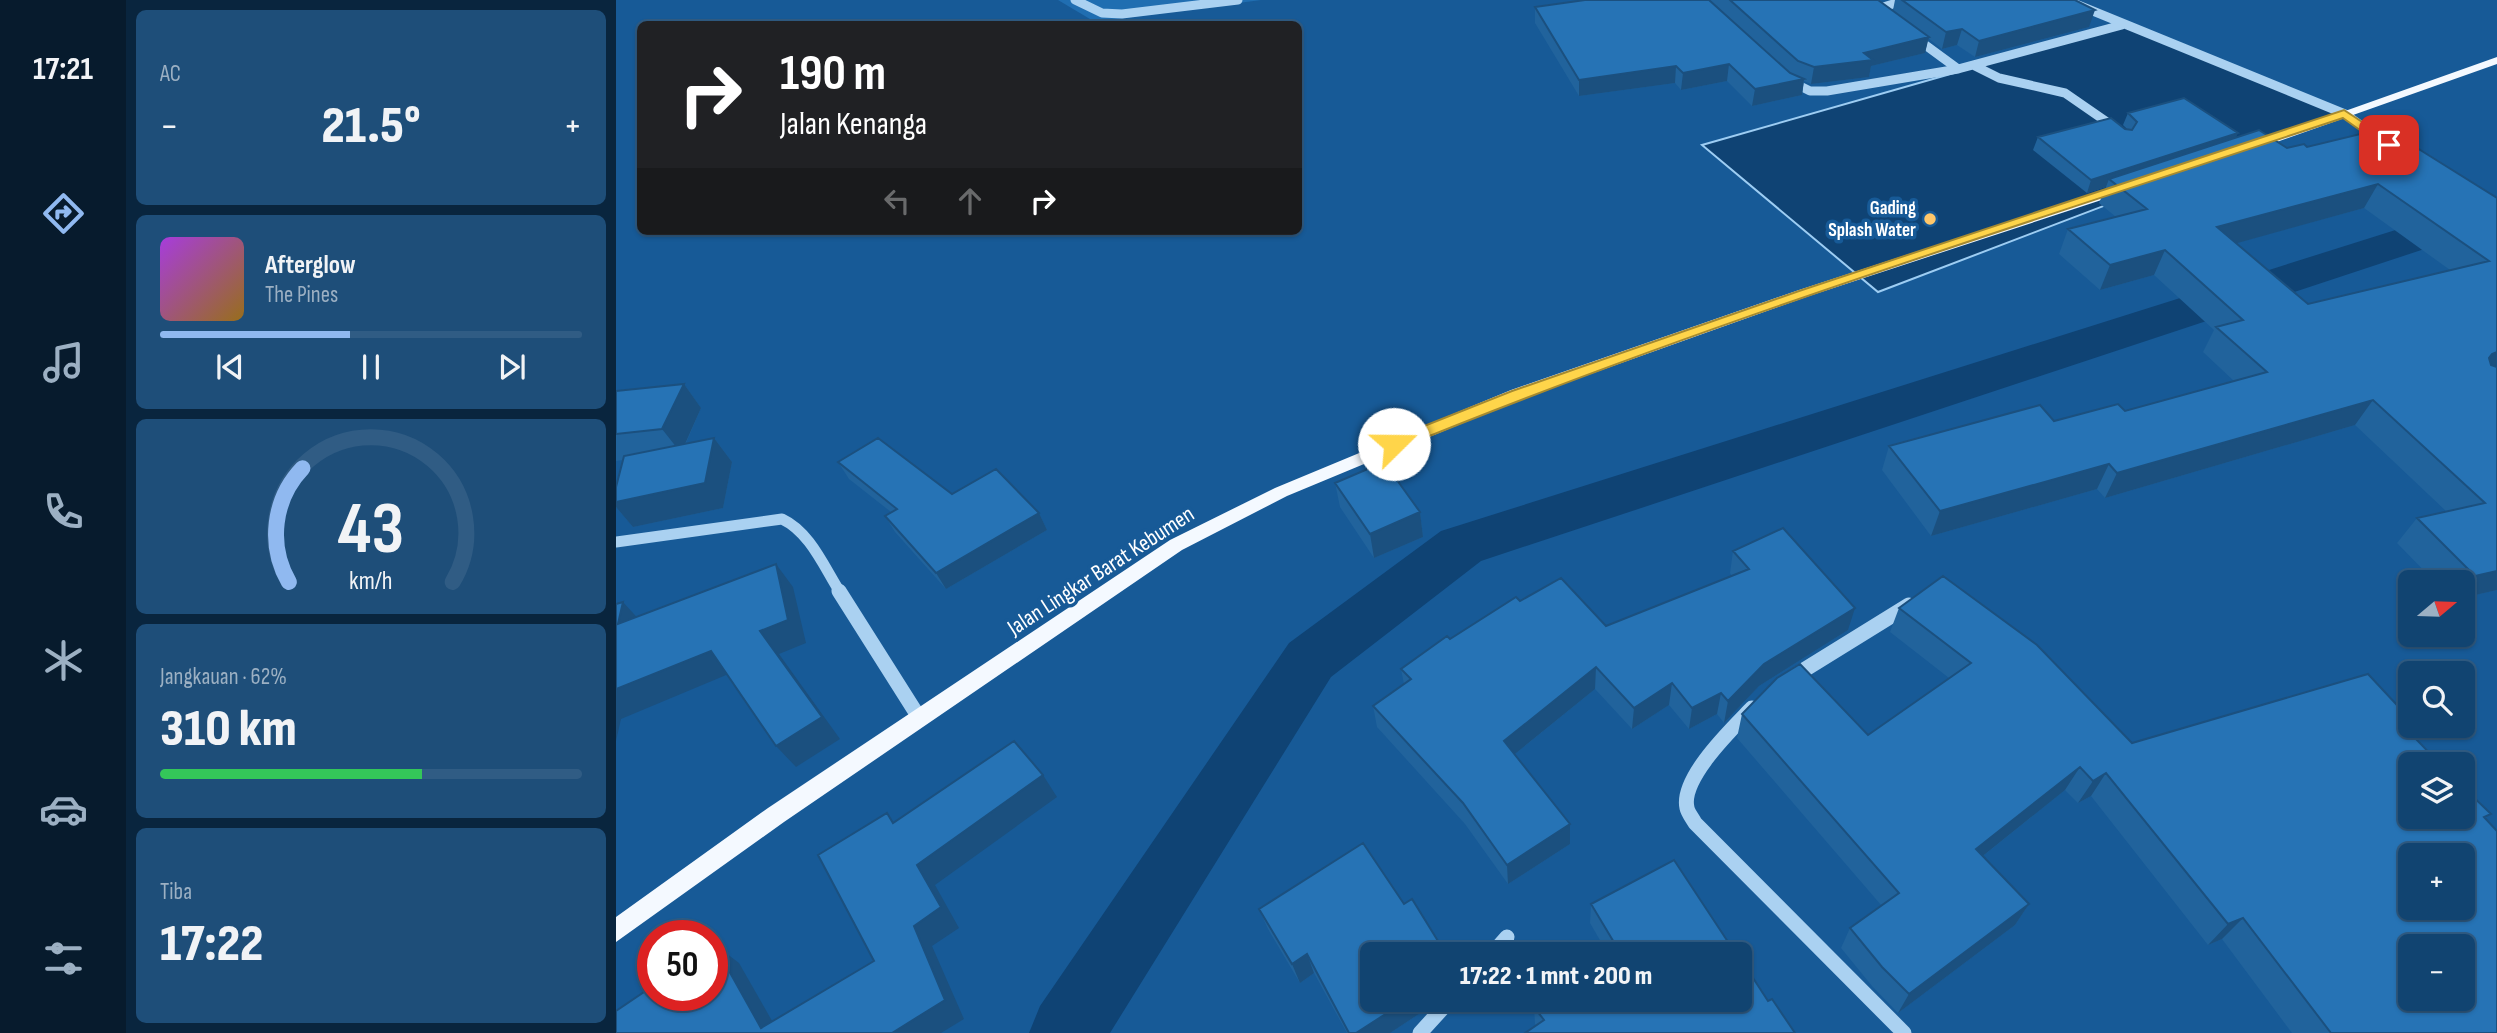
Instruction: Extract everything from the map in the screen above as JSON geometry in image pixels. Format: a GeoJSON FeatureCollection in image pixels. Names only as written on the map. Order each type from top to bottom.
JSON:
{"type":"FeatureCollection","features":[{"type":"Feature","properties":{"kind":"main road"},"geometry":{"type":"LineString","coordinates":[[2228,154],[2497,60]]}},
{"type":"Feature","properties":{"kind":"main road","name":"Jalan Lingkar Barat Kebumen"},"geometry":{"type":"LineString","coordinates":[[616,931],[776,815],[1175,545],[1294,487],[1517,394],[1804,293],[2136,184]]}},
{"type":"Feature","properties":{"kind":"street"},"geometry":{"type":"LineString","coordinates":[[1075,0],[1101,13],[1122,14],[1238,0]]}},
{"type":"Feature","properties":{"kind":"street"},"geometry":{"type":"LineString","coordinates":[[1887,17],[1874,7],[1906,0]]}},
{"type":"Feature","properties":{"kind":"street"},"geometry":{"type":"LineString","coordinates":[[2066,0],[2344,114],[2389,145]]}},
{"type":"Feature","properties":{"kind":"street"},"geometry":{"type":"LineString","coordinates":[[1782,75],[1792,84],[1810,91],[1827,92],[1958,69],[2122,25]]}},
{"type":"Feature","properties":{"kind":"street"},"geometry":{"type":"LineString","coordinates":[[1907,32],[1958,69]]}},
{"type":"Feature","properties":{"kind":"street"},"geometry":{"type":"LineString","coordinates":[[1973,65],[1999,78],[2064,93],[2087,106],[2125,136]]}},
{"type":"Feature","properties":{"kind":"street"},"geometry":{"type":"LineString","coordinates":[[616,542],[782,519],[795,525],[804,535],[920,719]]}},
{"type":"Feature","properties":{"kind":"street"},"geometry":{"type":"LineString","coordinates":[[1904,1033],[1695,823],[1687,808],[1688,791],[1714,748],[1771,691],[1918,599]]}},
{"type":"Feature","properties":{"kind":"street"},"geometry":{"type":"LineString","coordinates":[[1503,942],[1507,937]]}},
{"type":"Feature","properties":{"kind":"street"},"geometry":{"type":"LineString","coordinates":[[1420,1033],[1439,1012]]}},
{"type":"Feature","properties":{"kind":"shaded area"},"geometry":{"type":"Polygon","coordinates":[[[1058,0],[1261,0],[1103,21],[1093,21],[1058,0]]]}},
{"type":"Feature","properties":{"kind":"shaded area","name":"Gading Splash Water"},"geometry":{"type":"Polygon","coordinates":[[[2122,25],[2345,114],[1878,292],[1702,145],[2122,25]]]}},
{"type":"Feature","properties":{"kind":"building"},"geometry":{"type":"Polygon","coordinates":[[[1585,0],[1709,0],[1790,73],[1804,79],[1755,89],[1729,64],[1683,73],[1676,66],[1579,80],[1535,7],[1585,0]]]}},
{"type":"Feature","properties":{"kind":"building"},"geometry":{"type":"Polygon","coordinates":[[[1730,0],[1878,0],[1929,37],[1864,53],[1873,60],[1814,67],[1798,61],[1730,0]]]}},
{"type":"Feature","properties":{"kind":"building"},"geometry":{"type":"Polygon","coordinates":[[[1902,0],[2075,0],[2095,10],[1979,41],[1962,29],[1946,32],[1902,0]]]}},
{"type":"Feature","properties":{"kind":"building"},"geometry":{"type":"Polygon","coordinates":[[[2184,98],[2238,133],[2091,180],[2038,137],[2111,118],[2125,129],[2132,130],[2137,122],[2128,113],[2184,98]]]}},
{"type":"Feature","properties":{"kind":"building"},"geometry":{"type":"Polygon","coordinates":[[[2385,128],[2497,198],[2497,352],[2489,358],[2491,365],[2497,367],[2497,571],[2475,576],[2475,570],[2469,570],[2417,518],[2485,503],[2373,400],[2117,473],[2109,464],[1940,511],[1889,446],[2040,405],[2054,421],[2118,404],[2125,411],[2267,372],[2216,327],[2243,320],[2165,250],[2110,265],[2068,229],[2147,209],[2109,179],[2259,130],[2287,148],[2304,144],[2307,147],[2385,128]],[[2378,184],[2217,227],[2308,304],[2489,261],[2378,184]]]}},
{"type":"Feature","properties":{"kind":"building"},"geometry":{"type":"Polygon","coordinates":[[[684,384],[662,429],[616,434],[616,391],[684,384]]]}},
{"type":"Feature","properties":{"kind":"building"},"geometry":{"type":"Polygon","coordinates":[[[714,438],[705,483],[616,502],[616,487],[624,456],[714,438]]]}},
{"type":"Feature","properties":{"kind":"building"},"geometry":{"type":"Polygon","coordinates":[[[878,438],[952,494],[996,469],[1039,513],[936,573],[885,516],[897,509],[838,462],[878,438]]]}},
{"type":"Feature","properties":{"kind":"building"},"geometry":{"type":"Polygon","coordinates":[[[1384,462],[1420,512],[1370,534],[1335,483],[1384,462]]]}},
{"type":"Feature","properties":{"kind":"building"},"geometry":{"type":"Polygon","coordinates":[[[1783,528],[1855,608],[1764,664],[1728,701],[1721,693],[1692,708],[1672,683],[1634,708],[1596,667],[1504,741],[1570,824],[1507,865],[1463,803],[1373,706],[1411,679],[1401,669],[1447,636],[1450,639],[1516,597],[1520,601],[1561,578],[1606,626],[1749,569],[1733,551],[1783,528]]]}},
{"type":"Feature","properties":{"kind":"building"},"geometry":{"type":"Polygon","coordinates":[[[776,564],[788,620],[760,631],[822,717],[776,746],[711,651],[616,689],[616,604],[623,602],[618,624],[776,564]]]}},
{"type":"Feature","properties":{"kind":"building"},"geometry":{"type":"Polygon","coordinates":[[[1943,576],[2037,645],[2132,743],[2368,674],[2398,706],[2398,738],[2415,738],[2428,752],[2398,752],[2398,829],[2475,829],[2475,799],[2491,814],[2484,817],[2497,831],[2497,1033],[2331,1033],[2243,918],[2228,924],[2106,773],[2093,781],[2080,767],[1976,849],[2029,904],[1909,994],[1882,967],[1850,928],[1899,893],[1742,714],[1777,678],[1800,664],[1868,735],[1971,663],[1899,608],[1943,576]]]}},
{"type":"Feature","properties":{"kind":"building"},"geometry":{"type":"Polygon","coordinates":[[[1014,741],[1043,775],[917,865],[941,907],[914,926],[945,1000],[892,1033],[616,1033],[616,1011],[637,997],[637,1011],[728,1011],[728,969],[761,1028],[874,961],[818,855],[887,813],[893,823],[1014,741]]]}},
{"type":"Feature","properties":{"kind":"building"},"geometry":{"type":"Polygon","coordinates":[[[1363,843],[1404,904],[1412,899],[1439,942],[1360,942],[1360,1012],[1389,1012],[1356,1033],[1349,1033],[1307,954],[1292,964],[1259,909],[1363,843]]]}},
{"type":"Feature","properties":{"kind":"building"},"geometry":{"type":"Polygon","coordinates":[[[1674,860],[1728,942],[1614,942],[1591,904],[1674,860]]]}},
{"type":"Feature","properties":{"kind":"building"},"geometry":{"type":"Polygon","coordinates":[[[1752,976],[1768,1001],[1772,999],[1795,1033],[1525,1033],[1544,1020],[1538,1012],[1752,1012],[1752,976]]]}},
{"type":"Feature","properties":{"kind":"waterway"},"geometry":{"type":"LineString","coordinates":[[1067,1033],[1310,660],[1461,546],[2497,211]]}},
{"type":"Feature","properties":{"kind":"place","name":"Gading Splash Water"},"geometry":{"type":"Point","coordinates":[1930,219]}},
{"type":"Feature","properties":{"kind":"route"},"geometry":{"type":"LineString","coordinates":[[1394,444],[1517,394],[1804,293],[2344,114],[2389,145]]}}]}
